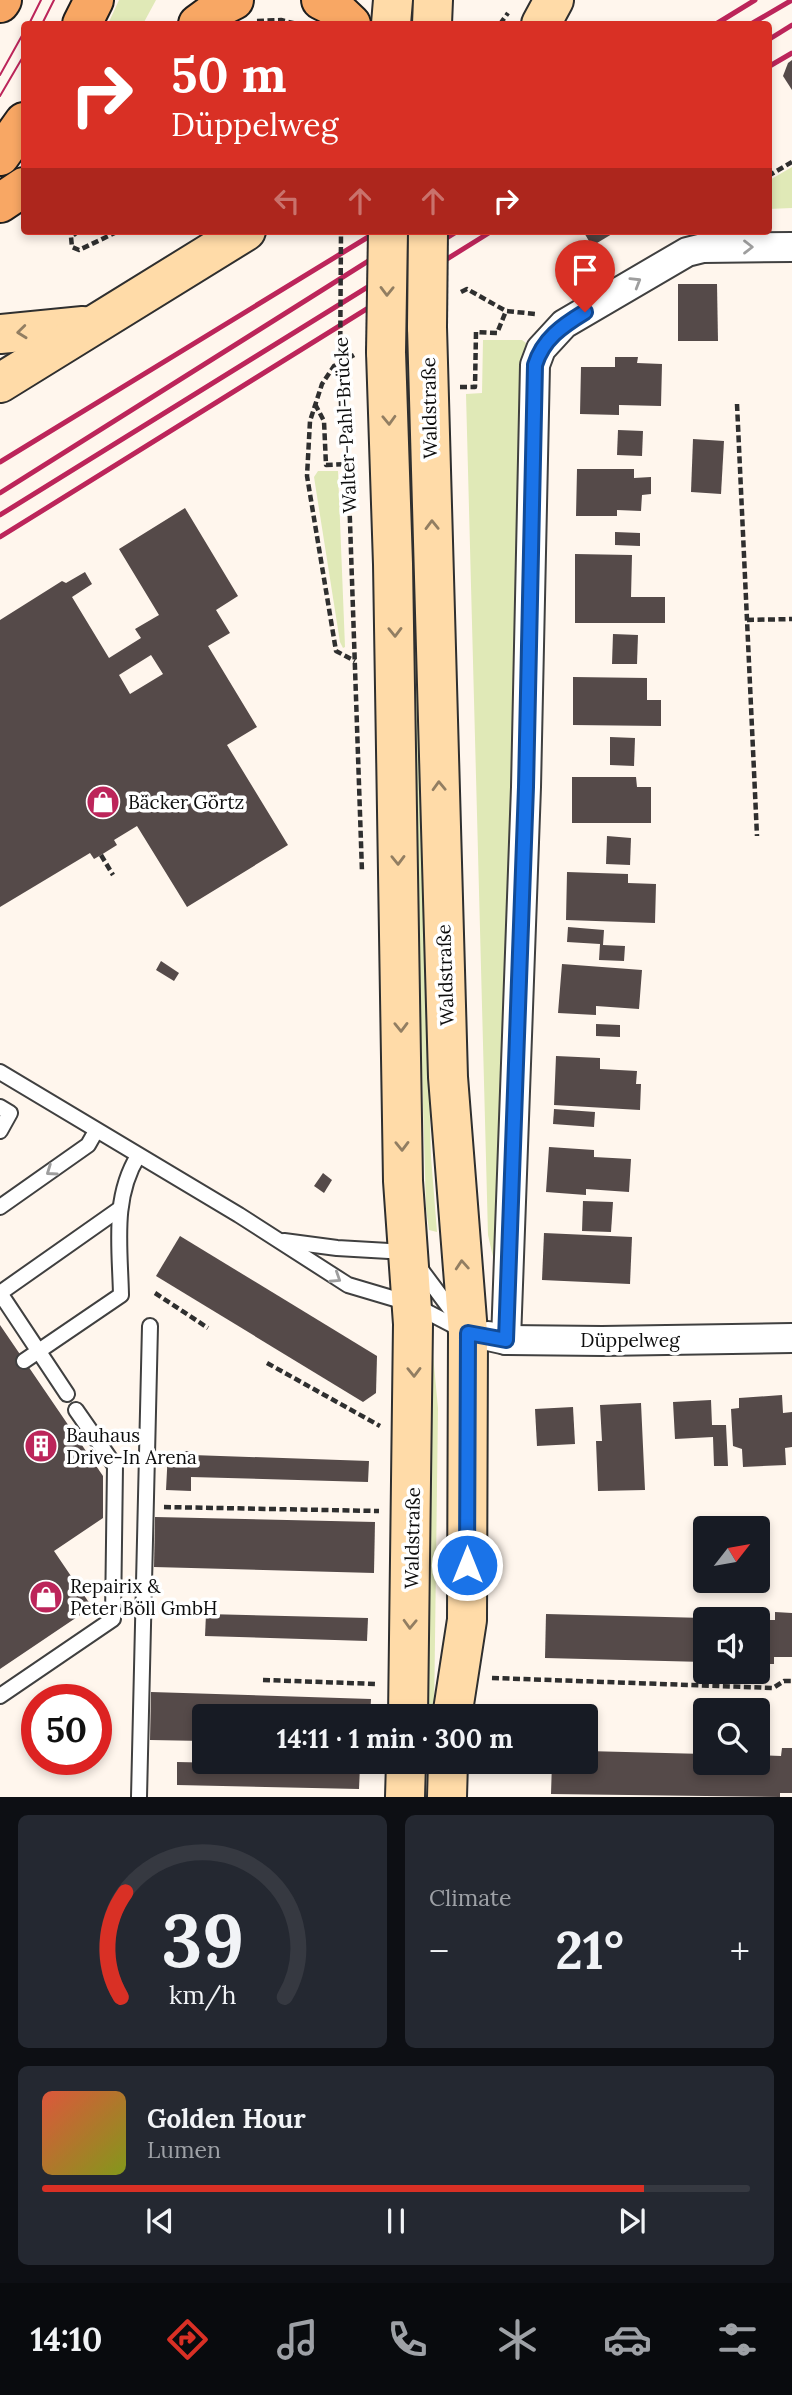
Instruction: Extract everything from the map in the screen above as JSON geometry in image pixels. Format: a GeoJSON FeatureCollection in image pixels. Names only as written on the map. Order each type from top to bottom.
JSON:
{"type":"FeatureCollection","features":[{"type":"Feature","properties":{"kind":"main road"},"geometry":{"type":"LineString","coordinates":[[84,21],[94,0]]}},
{"type":"Feature","properties":{"kind":"main road"},"geometry":{"type":"LineString","coordinates":[[202,21],[234,0]]}},
{"type":"Feature","properties":{"kind":"main road"},"geometry":{"type":"LineString","coordinates":[[321,0],[331,5],[348,21]]}},
{"type":"Feature","properties":{"kind":"main road"},"geometry":{"type":"LineString","coordinates":[[432,21],[433,0]]}},
{"type":"Feature","properties":{"kind":"main road"},"geometry":{"type":"LineString","coordinates":[[543,21],[554,0]]}},
{"type":"Feature","properties":{"kind":"main road"},"geometry":{"type":"LineString","coordinates":[[0,156],[21,126]]}},
{"type":"Feature","properties":{"kind":"main road"},"geometry":{"type":"LineString","coordinates":[[0,203],[21,189]]}},
{"type":"Feature","properties":{"kind":"main road"},"geometry":{"type":"LineString","coordinates":[[0,383],[239,235]]}},
{"type":"Feature","properties":{"kind":"main road","name":"Waldstraße"},"geometry":{"type":"LineString","coordinates":[[388,235],[386,352],[394,578],[403,1181],[412,1304],[414,1397],[408,1704]]}},
{"type":"Feature","properties":{"kind":"main road","name":"Waldstraße"},"geometry":{"type":"LineString","coordinates":[[429,235],[427,327],[447,1065],[468,1333],[467,1620],[454,1704]]}},
{"type":"Feature","properties":{"kind":"main road"},"geometry":{"type":"LineString","coordinates":[[0,334],[92,325]]}},
{"type":"Feature","properties":{"kind":"main road"},"geometry":{"type":"LineString","coordinates":[[405,1797],[406,1774]]}},
{"type":"Feature","properties":{"kind":"main road"},"geometry":{"type":"LineString","coordinates":[[447,1797],[448,1774]]}},
{"type":"Feature","properties":{"kind":"street"},"geometry":{"type":"LineString","coordinates":[[506,1340],[526,787],[535,365],[541,349],[564,324],[687,252],[704,248],[792,247]]}},
{"type":"Feature","properties":{"kind":"street","name":"Düppelweg"},"geometry":{"type":"LineString","coordinates":[[468,1333],[506,1340],[792,1338]]}},
{"type":"Feature","properties":{"kind":"lane"},"geometry":{"type":"LineString","coordinates":[[0,1072],[348,1285],[412,1304],[468,1333]]}},
{"type":"Feature","properties":{"kind":"lane"},"geometry":{"type":"LineString","coordinates":[[0,1107],[10,1113],[0,1131]]}},
{"type":"Feature","properties":{"kind":"lane"},"geometry":{"type":"LineString","coordinates":[[0,1207],[88,1145],[96,1130]]}},
{"type":"Feature","properties":{"kind":"lane"},"geometry":{"type":"LineString","coordinates":[[24,1361],[121,1295],[118,1210],[128,1172],[138,1156]]}},
{"type":"Feature","properties":{"kind":"lane"},"geometry":{"type":"LineString","coordinates":[[67,1394],[0,1293],[118,1210]]}},
{"type":"Feature","properties":{"kind":"lane"},"geometry":{"type":"LineString","coordinates":[[279,1241],[408,1252],[468,1333]]}},
{"type":"Feature","properties":{"kind":"lane"},"geometry":{"type":"LineString","coordinates":[[139,1797],[150,1326]]}},
{"type":"Feature","properties":{"kind":"lane"},"geometry":{"type":"LineString","coordinates":[[0,1696],[113,1619],[115,1466],[76,1410]]}},
{"type":"Feature","properties":{"kind":"path"},"geometry":{"type":"LineString","coordinates":[[258,21],[285,21]]}},
{"type":"Feature","properties":{"kind":"path"},"geometry":{"type":"LineString","coordinates":[[772,174],[792,162]]}},
{"type":"Feature","properties":{"kind":"path"},"geometry":{"type":"LineString","coordinates":[[74,235],[71,237],[72,247],[79,250],[111,235]]}},
{"type":"Feature","properties":{"kind":"path","name":"Walter-Pahl-Brücke"},"geometry":{"type":"LineString","coordinates":[[341,235],[340,380],[342,427],[348,464],[362,884]]}},
{"type":"Feature","properties":{"kind":"path"},"geometry":{"type":"LineString","coordinates":[[475,387],[476,332],[497,333],[506,311]]}},
{"type":"Feature","properties":{"kind":"path"},"geometry":{"type":"LineString","coordinates":[[315,403],[324,421],[326,465],[348,464]]}},
{"type":"Feature","properties":{"kind":"path"},"geometry":{"type":"LineString","coordinates":[[737,404],[757,836]]}},
{"type":"Feature","properties":{"kind":"path"},"geometry":{"type":"LineString","coordinates":[[747,620],[792,618]]}},
{"type":"Feature","properties":{"kind":"path"},"geometry":{"type":"LineString","coordinates":[[101,855],[113,875]]}},
{"type":"Feature","properties":{"kind":"path"},"geometry":{"type":"LineString","coordinates":[[155,1293],[208,1328]]}},
{"type":"Feature","properties":{"kind":"path"},"geometry":{"type":"LineString","coordinates":[[267,1363],[387,1430]]}},
{"type":"Feature","properties":{"kind":"path"},"geometry":{"type":"LineString","coordinates":[[146,1507],[388,1511]]}},
{"type":"Feature","properties":{"kind":"path"},"geometry":{"type":"LineString","coordinates":[[491,1678],[773,1688],[784,1681],[792,1681]]}},
{"type":"Feature","properties":{"kind":"path"},"geometry":{"type":"LineString","coordinates":[[263,1680],[385,1684]]}},
{"type":"Feature","properties":{"kind":"green space"},"geometry":{"type":"Polygon","coordinates":[[[119,0],[156,0],[145,21],[109,21],[119,0]]]}},
{"type":"Feature","properties":{"kind":"green space"},"geometry":{"type":"Polygon","coordinates":[[[792,167],[792,208],[772,209],[772,179],[792,167]]]}},
{"type":"Feature","properties":{"kind":"green space"},"geometry":{"type":"Polygon","coordinates":[[[483,340],[522,340],[527,348],[522,370],[498,1279],[488,1235],[466,394],[482,393],[483,340]]]}},
{"type":"Feature","properties":{"kind":"green space"},"geometry":{"type":"Polygon","coordinates":[[[409,344],[431,1157],[437,1232],[429,1230],[426,1208],[401,348],[409,344]]]}},
{"type":"Feature","properties":{"kind":"green space"},"geometry":{"type":"Polygon","coordinates":[[[318,471],[338,471],[343,648],[314,477],[318,471]]]}},
{"type":"Feature","properties":{"kind":"green space"},"geometry":{"type":"Polygon","coordinates":[[[430,1323],[438,1408],[434,1704],[426,1704],[430,1323]]]}},
{"type":"Feature","properties":{"kind":"building"},"geometry":{"type":"Polygon","coordinates":[[[792,60],[792,90],[783,76],[792,60]]]}},
{"type":"Feature","properties":{"kind":"building"},"geometry":{"type":"Polygon","coordinates":[[[585,235],[610,235],[592,246],[585,235]]]}},
{"type":"Feature","properties":{"kind":"building"},"geometry":{"type":"Polygon","coordinates":[[[678,284],[717,284],[718,341],[678,341],[678,284]]]}},
{"type":"Feature","properties":{"kind":"building"},"geometry":{"type":"Polygon","coordinates":[[[615,357],[638,357],[637,363],[662,364],[661,406],[619,405],[619,415],[580,414],[581,367],[615,367],[615,357]]]}},
{"type":"Feature","properties":{"kind":"building"},"geometry":{"type":"Polygon","coordinates":[[[618,430],[643,431],[642,456],[617,455],[618,430]]]}},
{"type":"Feature","properties":{"kind":"building"},"geometry":{"type":"Polygon","coordinates":[[[693,439],[724,441],[721,494],[691,492],[693,439]]]}},
{"type":"Feature","properties":{"kind":"building"},"geometry":{"type":"Polygon","coordinates":[[[577,469],[634,469],[634,478],[651,477],[651,494],[642,495],[641,511],[617,510],[617,516],[576,516],[577,469]]]}},
{"type":"Feature","properties":{"kind":"building"},"geometry":{"type":"Polygon","coordinates":[[[185,508],[238,596],[216,610],[230,633],[208,646],[257,727],[227,745],[288,845],[187,907],[137,826],[114,840],[117,845],[101,855],[94,859],[90,853],[0,907],[0,620],[62,581],[66,583],[85,572],[92,584],[72,597],[109,658],[141,638],[135,629],[159,615],[119,549],[185,508]],[[151,655],[119,675],[130,694],[163,674],[151,655]]]}},
{"type":"Feature","properties":{"kind":"building"},"geometry":{"type":"Polygon","coordinates":[[[615,532],[640,533],[640,546],[615,545],[615,532]]]}},
{"type":"Feature","properties":{"kind":"building"},"geometry":{"type":"Polygon","coordinates":[[[575,554],[632,555],[631,597],[665,597],[665,623],[575,623],[575,554]]]}},
{"type":"Feature","properties":{"kind":"building"},"geometry":{"type":"Polygon","coordinates":[[[613,634],[638,635],[637,664],[612,664],[613,634]]]}},
{"type":"Feature","properties":{"kind":"building"},"geometry":{"type":"Polygon","coordinates":[[[573,677],[647,678],[647,700],[661,700],[661,726],[573,725],[573,677]]]}},
{"type":"Feature","properties":{"kind":"building"},"geometry":{"type":"Polygon","coordinates":[[[610,737],[635,738],[634,766],[610,765],[610,737]]]}},
{"type":"Feature","properties":{"kind":"building"},"geometry":{"type":"Polygon","coordinates":[[[572,777],[636,777],[637,787],[651,787],[651,823],[572,823],[572,777]]]}},
{"type":"Feature","properties":{"kind":"building"},"geometry":{"type":"Polygon","coordinates":[[[607,836],[631,838],[630,865],[606,864],[607,836]]]}},
{"type":"Feature","properties":{"kind":"building"},"geometry":{"type":"Polygon","coordinates":[[[567,872],[628,874],[628,883],[656,884],[655,923],[566,920],[567,872]]]}},
{"type":"Feature","properties":{"kind":"building"},"geometry":{"type":"Polygon","coordinates":[[[568,927],[604,930],[603,945],[625,946],[624,961],[599,960],[600,944],[567,942],[568,927]]]}},
{"type":"Feature","properties":{"kind":"building"},"geometry":{"type":"Polygon","coordinates":[[[161,961],[179,973],[174,981],[156,970],[161,961]]]}},
{"type":"Feature","properties":{"kind":"building"},"geometry":{"type":"Polygon","coordinates":[[[562,964],[642,970],[639,1009],[596,1006],[596,1015],[558,1013],[562,964]]]}},
{"type":"Feature","properties":{"kind":"building"},"geometry":{"type":"Polygon","coordinates":[[[596,1024],[620,1025],[620,1037],[596,1036],[596,1024]]]}},
{"type":"Feature","properties":{"kind":"building"},"geometry":{"type":"Polygon","coordinates":[[[556,1056],[600,1058],[600,1069],[637,1071],[636,1084],[641,1084],[640,1110],[554,1105],[556,1056]]]}},
{"type":"Feature","properties":{"kind":"building"},"geometry":{"type":"Polygon","coordinates":[[[554,1109],[595,1112],[594,1127],[553,1124],[554,1109]]]}},
{"type":"Feature","properties":{"kind":"building"},"geometry":{"type":"Polygon","coordinates":[[[549,1147],[594,1150],[594,1157],[631,1159],[629,1192],[586,1189],[586,1195],[546,1192],[549,1147]]]}},
{"type":"Feature","properties":{"kind":"building"},"geometry":{"type":"Polygon","coordinates":[[[323,1173],[332,1180],[324,1193],[314,1186],[323,1173]]]}},
{"type":"Feature","properties":{"kind":"building"},"geometry":{"type":"Polygon","coordinates":[[[583,1201],[613,1202],[611,1232],[582,1231],[583,1201]]]}},
{"type":"Feature","properties":{"kind":"building"},"geometry":{"type":"Polygon","coordinates":[[[544,1233],[632,1237],[630,1284],[542,1280],[544,1233]]]}},
{"type":"Feature","properties":{"kind":"building"},"geometry":{"type":"Polygon","coordinates":[[[180,1236],[377,1356],[376,1393],[363,1402],[156,1276],[180,1236]]]}},
{"type":"Feature","properties":{"kind":"building","name":"Bauhaus Drive-In Arena"},"geometry":{"type":"Polygon","coordinates":[[[0,1325],[103,1476],[103,1518],[54,1551],[92,1607],[0,1669],[0,1325]]]}},
{"type":"Feature","properties":{"kind":"building"},"geometry":{"type":"Polygon","coordinates":[[[782,1395],[783,1413],[792,1412],[792,1447],[785,1448],[786,1465],[743,1467],[742,1449],[733,1446],[731,1409],[739,1408],[739,1398],[782,1395]]]}},
{"type":"Feature","properties":{"kind":"building"},"geometry":{"type":"Polygon","coordinates":[[[711,1400],[712,1425],[726,1425],[728,1466],[714,1466],[713,1437],[675,1439],[673,1402],[711,1400]]]}},
{"type":"Feature","properties":{"kind":"building"},"geometry":{"type":"Polygon","coordinates":[[[641,1403],[645,1490],[598,1491],[596,1441],[602,1441],[600,1405],[641,1403]]]}},
{"type":"Feature","properties":{"kind":"building"},"geometry":{"type":"Polygon","coordinates":[[[573,1407],[575,1444],[537,1446],[535,1409],[573,1407]]]}},
{"type":"Feature","properties":{"kind":"building"},"geometry":{"type":"Polygon","coordinates":[[[168,1451],[192,1451],[192,1455],[369,1461],[368,1482],[191,1477],[191,1491],[166,1490],[168,1451]]]}},
{"type":"Feature","properties":{"kind":"building"},"geometry":{"type":"Polygon","coordinates":[[[155,1517],[375,1522],[374,1573],[154,1567],[155,1517]]]}},
{"type":"Feature","properties":{"kind":"building"},"geometry":{"type":"Polygon","coordinates":[[[775,1612],[792,1613],[792,1657],[774,1657],[774,1664],[770,1664],[770,1620],[775,1620],[775,1612]]]}},
{"type":"Feature","properties":{"kind":"building"},"geometry":{"type":"Polygon","coordinates":[[[206,1614],[368,1618],[367,1641],[205,1636],[206,1614]]]}},
{"type":"Feature","properties":{"kind":"building"},"geometry":{"type":"Polygon","coordinates":[[[546,1614],[693,1618],[693,1662],[545,1658],[546,1614]]]}},
{"type":"Feature","properties":{"kind":"building"},"geometry":{"type":"Polygon","coordinates":[[[151,1692],[371,1699],[371,1704],[192,1704],[192,1741],[150,1740],[151,1692]]]}},
{"type":"Feature","properties":{"kind":"building"},"geometry":{"type":"Polygon","coordinates":[[[782,1748],[792,1748],[792,1793],[780,1793],[780,1797],[551,1794],[552,1774],[598,1774],[598,1751],[693,1754],[693,1775],[770,1775],[770,1756],[781,1756],[782,1748]]]}},
{"type":"Feature","properties":{"kind":"building"},"geometry":{"type":"Polygon","coordinates":[[[177,1762],[192,1762],[192,1774],[360,1774],[359,1789],[177,1785],[177,1762]]]}},
{"type":"Feature","properties":{"kind":"tram line"},"geometry":{"type":"LineString","coordinates":[[30,21],[41,0]]}},
{"type":"Feature","properties":{"kind":"tram line"},"geometry":{"type":"LineString","coordinates":[[44,21],[54,0]]}},
{"type":"Feature","properties":{"kind":"tram line"},"geometry":{"type":"LineString","coordinates":[[0,75],[21,37]]}},
{"type":"Feature","properties":{"kind":"tram line"},"geometry":{"type":"LineString","coordinates":[[0,96],[21,60]]}},
{"type":"Feature","properties":{"kind":"railway"},"geometry":{"type":"LineString","coordinates":[[721,21],[755,0]]}},
{"type":"Feature","properties":{"kind":"railway"},"geometry":{"type":"LineString","coordinates":[[756,21],[792,0]]}},
{"type":"Feature","properties":{"kind":"railway"},"geometry":{"type":"LineString","coordinates":[[772,38],[792,25]]}},
{"type":"Feature","properties":{"kind":"railway"},"geometry":{"type":"LineString","coordinates":[[772,65],[792,53]]}},
{"type":"Feature","properties":{"kind":"railway"},"geometry":{"type":"LineString","coordinates":[[0,462],[371,235]]}},
{"type":"Feature","properties":{"kind":"railway"},"geometry":{"type":"LineString","coordinates":[[0,493],[410,235]]}},
{"type":"Feature","properties":{"kind":"railway"},"geometry":{"type":"LineString","coordinates":[[0,515],[452,235]]}},
{"type":"Feature","properties":{"kind":"railway"},"geometry":{"type":"LineString","coordinates":[[0,537],[486,235]]}},
{"type":"Feature","properties":{"kind":"place","name":"Bäcker Görtz"},"geometry":{"type":"Point","coordinates":[103,802]}},
{"type":"Feature","properties":{"kind":"place","name":"Bauhaus Drive-In Arena"},"geometry":{"type":"Point","coordinates":[41,1446]}},
{"type":"Feature","properties":{"kind":"place","name":"Repairix & Peter Böll GmbH"},"geometry":{"type":"Point","coordinates":[46,1597]}},
{"type":"Feature","properties":{"kind":"route"},"geometry":{"type":"LineString","coordinates":[[467,1565],[468,1333],[506,1340],[526,787],[535,365],[541,349],[551,336],[564,324],[585,312]]}}]}
